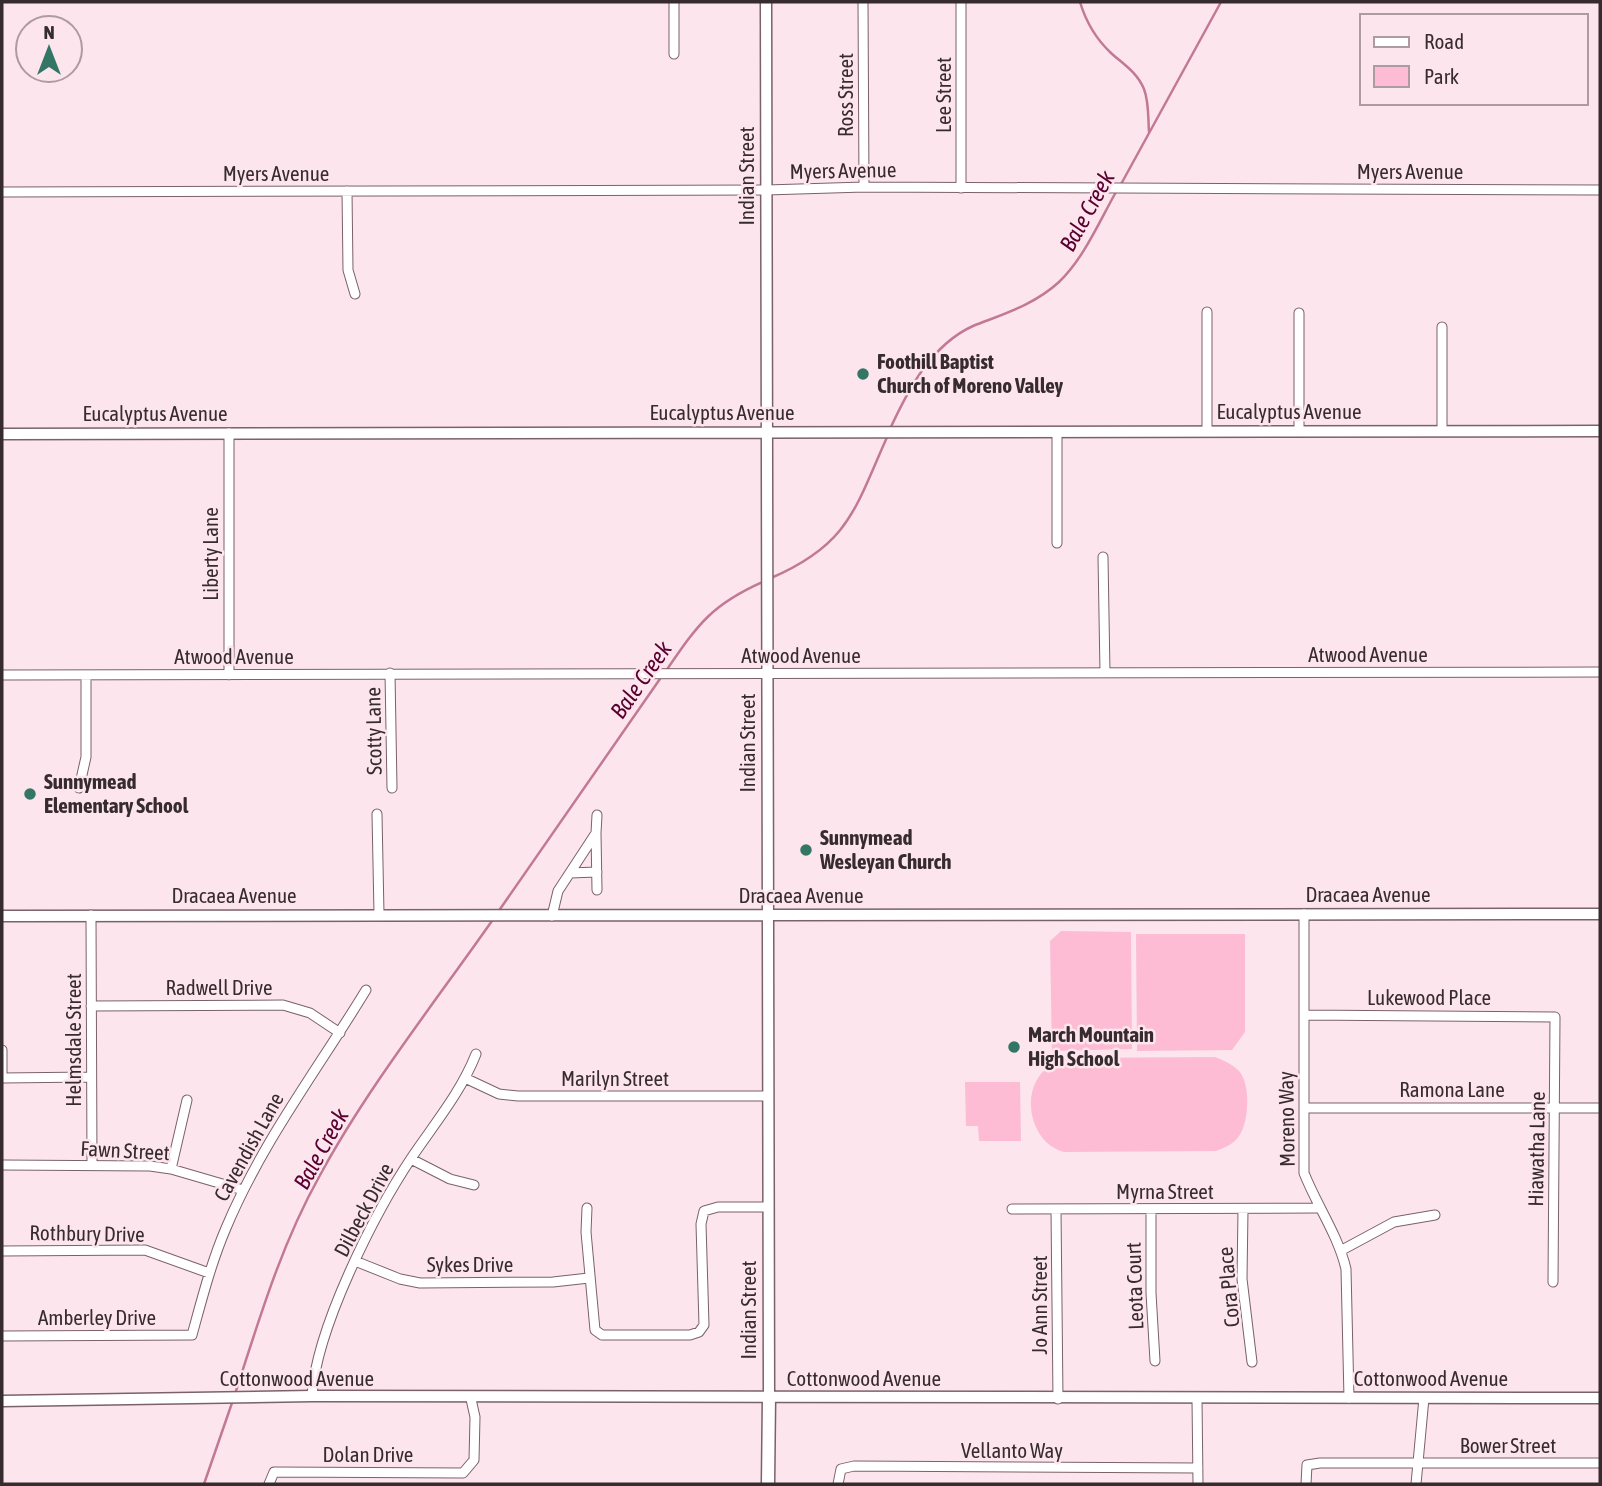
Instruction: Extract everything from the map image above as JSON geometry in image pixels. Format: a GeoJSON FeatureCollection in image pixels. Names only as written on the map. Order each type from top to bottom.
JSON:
{"type":"FeatureCollection","features":[{"type":"Feature","properties":{"kind":"main road","name":"Indian Street"},"geometry":{"type":"LineString","coordinates":[[768,1484],[769,1398]]}},
{"type":"Feature","properties":{"kind":"street"},"geometry":{"type":"LineString","coordinates":[[674,2],[674,54]]}},
{"type":"Feature","properties":{"kind":"street","name":"Indian Street"},"geometry":{"type":"LineString","coordinates":[[766,2],[769,1398]]}},
{"type":"Feature","properties":{"kind":"street","name":"Ross Street"},"geometry":{"type":"LineString","coordinates":[[863,2],[864,187]]}},
{"type":"Feature","properties":{"kind":"street","name":"Lee Street"},"geometry":{"type":"LineString","coordinates":[[961,2],[961,188]]}},
{"type":"Feature","properties":{"kind":"street","name":"Myers Avenue"},"geometry":{"type":"LineString","coordinates":[[2,192],[766,190],[864,187],[1600,190]]}},
{"type":"Feature","properties":{"kind":"street"},"geometry":{"type":"LineString","coordinates":[[347,191],[348,270],[355,294]]}},
{"type":"Feature","properties":{"kind":"street"},"geometry":{"type":"LineString","coordinates":[[1207,312],[1207,431]]}},
{"type":"Feature","properties":{"kind":"street"},"geometry":{"type":"LineString","coordinates":[[1298,313],[1298,431]]}},
{"type":"Feature","properties":{"kind":"street"},"geometry":{"type":"LineString","coordinates":[[1441,327],[1441,431]]}},
{"type":"Feature","properties":{"kind":"street","name":"Eucalyptus Avenue"},"geometry":{"type":"LineString","coordinates":[[2,434],[1600,430]]}},
{"type":"Feature","properties":{"kind":"street"},"geometry":{"type":"LineString","coordinates":[[1057,432],[1057,543]]}},
{"type":"Feature","properties":{"kind":"street","name":"Liberty Lane"},"geometry":{"type":"LineString","coordinates":[[229,433],[229,675]]}},
{"type":"Feature","properties":{"kind":"street"},"geometry":{"type":"LineString","coordinates":[[1103,557],[1105,673]]}},
{"type":"Feature","properties":{"kind":"street","name":"Atwood Avenue"},"geometry":{"type":"LineString","coordinates":[[2,675],[1600,672]]}},
{"type":"Feature","properties":{"kind":"street","name":"Scotty Lane"},"geometry":{"type":"LineString","coordinates":[[390,673],[392,788]]}},
{"type":"Feature","properties":{"kind":"street"},"geometry":{"type":"LineString","coordinates":[[79,788],[86,757],[86,675]]}},
{"type":"Feature","properties":{"kind":"street"},"geometry":{"type":"LineString","coordinates":[[377,814],[379,914]]}},
{"type":"Feature","properties":{"kind":"street"},"geometry":{"type":"LineString","coordinates":[[597,815],[597,890]]}},
{"type":"Feature","properties":{"kind":"street"},"geometry":{"type":"LineString","coordinates":[[552,916],[558,891],[596,833]]}},
{"type":"Feature","properties":{"kind":"street"},"geometry":{"type":"LineString","coordinates":[[570,873],[597,872]]}},
{"type":"Feature","properties":{"kind":"street","name":"Dracaea Avenue"},"geometry":{"type":"LineString","coordinates":[[2,916],[1600,914]]}},
{"type":"Feature","properties":{"kind":"street","name":"Helmsdale Street"},"geometry":{"type":"LineString","coordinates":[[91,915],[92,1165]]}},
{"type":"Feature","properties":{"kind":"street","name":"Moreno Way"},"geometry":{"type":"LineString","coordinates":[[1304,915],[1304,1173],[1317,1208],[1342,1250],[1347,1285],[1349,1398]]}},
{"type":"Feature","properties":{"kind":"street","name":"Cavendish Lane"},"geometry":{"type":"LineString","coordinates":[[192,1335],[209,1273],[243,1190],[292,1103],[366,990]]}},
{"type":"Feature","properties":{"kind":"street","name":"Radwell Drive"},"geometry":{"type":"LineString","coordinates":[[91,1006],[283,1005],[310,1013],[340,1033]]}},
{"type":"Feature","properties":{"kind":"street","name":"Lukewood Place"},"geometry":{"type":"LineString","coordinates":[[1304,1015],[1555,1017]]}},
{"type":"Feature","properties":{"kind":"street","name":"Hiawatha Lane"},"geometry":{"type":"LineString","coordinates":[[1553,1282],[1555,1017]]}},
{"type":"Feature","properties":{"kind":"street"},"geometry":{"type":"LineString","coordinates":[[2,1050],[2,1077],[91,1077]]}},
{"type":"Feature","properties":{"kind":"street","name":"Dilbeck Drive"},"geometry":{"type":"LineString","coordinates":[[312,1396],[314,1369],[355,1261],[380,1208],[467,1079],[476,1054]]}},
{"type":"Feature","properties":{"kind":"street","name":"Marilyn Street"},"geometry":{"type":"LineString","coordinates":[[467,1079],[499,1094],[518,1096],[768,1096]]}},
{"type":"Feature","properties":{"kind":"street"},"geometry":{"type":"LineString","coordinates":[[171,1169],[187,1100]]}},
{"type":"Feature","properties":{"kind":"street","name":"Ramona Lane"},"geometry":{"type":"LineString","coordinates":[[1304,1108],[1600,1108]]}},
{"type":"Feature","properties":{"kind":"street"},"geometry":{"type":"LineString","coordinates":[[411,1159],[450,1179],[474,1185]]}},
{"type":"Feature","properties":{"kind":"street","name":"Fawn Street"},"geometry":{"type":"LineString","coordinates":[[2,1165],[92,1165],[171,1169],[243,1190]]}},
{"type":"Feature","properties":{"kind":"street"},"geometry":{"type":"LineString","coordinates":[[587,1208],[592,1322],[594,1330],[602,1335],[699,1332],[705,1317],[701,1216],[710,1208],[768,1207]]}},
{"type":"Feature","properties":{"kind":"street","name":"Myrna Street"},"geometry":{"type":"LineString","coordinates":[[1012,1209],[1317,1208]]}},
{"type":"Feature","properties":{"kind":"street","name":"Jo Ann Street"},"geometry":{"type":"LineString","coordinates":[[1056,1210],[1058,1399]]}},
{"type":"Feature","properties":{"kind":"street","name":"Leota Court"},"geometry":{"type":"LineString","coordinates":[[1150,1210],[1150,1293],[1155,1361]]}},
{"type":"Feature","properties":{"kind":"street","name":"Cora Place"},"geometry":{"type":"LineString","coordinates":[[1242,1210],[1242,1279],[1252,1362]]}},
{"type":"Feature","properties":{"kind":"street"},"geometry":{"type":"LineString","coordinates":[[1342,1250],[1394,1222],[1435,1215]]}},
{"type":"Feature","properties":{"kind":"street","name":"Rothbury Drive"},"geometry":{"type":"LineString","coordinates":[[2,1251],[145,1250],[209,1273]]}},
{"type":"Feature","properties":{"kind":"street","name":"Sykes Drive"},"geometry":{"type":"LineString","coordinates":[[355,1261],[400,1279],[420,1283],[554,1282],[589,1278]]}},
{"type":"Feature","properties":{"kind":"street","name":"Amberley Drive"},"geometry":{"type":"LineString","coordinates":[[2,1336],[192,1335]]}},
{"type":"Feature","properties":{"kind":"street","name":"Cottonwood Avenue"},"geometry":{"type":"LineString","coordinates":[[2,1401],[312,1396],[471,1399],[1600,1398]]}},
{"type":"Feature","properties":{"kind":"street"},"geometry":{"type":"LineString","coordinates":[[1416,1484],[1424,1398]]}},
{"type":"Feature","properties":{"kind":"street","name":"Dolan Drive"},"geometry":{"type":"LineString","coordinates":[[270,1484],[274,1472],[463,1473],[474,1460],[475,1416],[471,1399]]}},
{"type":"Feature","properties":{"kind":"street"},"geometry":{"type":"LineString","coordinates":[[1197,1399],[1198,1484]]}},
{"type":"Feature","properties":{"kind":"street","name":"Bower Street"},"geometry":{"type":"LineString","coordinates":[[1306,1484],[1307,1465],[1320,1463],[1600,1463]]}},
{"type":"Feature","properties":{"kind":"street","name":"Vellanto Way"},"geometry":{"type":"LineString","coordinates":[[838,1484],[841,1469],[854,1466],[1198,1468]]}},
{"type":"Feature","properties":{"kind":"green space"},"geometry":{"type":"Polygon","coordinates":[[[1061,931],[1131,932],[1132,1049],[1052,1051],[1050,941],[1061,931]]]}},
{"type":"Feature","properties":{"kind":"green space"},"geometry":{"type":"Polygon","coordinates":[[[1136,934],[1245,934],[1245,1032],[1232,1050],[1137,1051],[1136,934]]]}},
{"type":"Feature","properties":{"kind":"green space"},"geometry":{"type":"Polygon","coordinates":[[[1215,1057],[1239,1071],[1247,1094],[1245,1122],[1239,1136],[1216,1151],[1064,1152],[1054,1148],[1038,1132],[1031,1110],[1033,1088],[1043,1071],[1065,1058],[1215,1057]]]}},
{"type":"Feature","properties":{"kind":"green space"},"geometry":{"type":"Polygon","coordinates":[[[965,1082],[1020,1082],[1021,1141],[979,1141],[978,1126],[966,1126],[965,1082]]]}},
{"type":"Feature","properties":{"kind":"waterway"},"geometry":{"type":"LineString","coordinates":[[1080,2],[1096,36],[1141,83],[1147,99],[1149,132]]}},
{"type":"Feature","properties":{"kind":"waterway","name":"Bale Creek"},"geometry":{"type":"LineString","coordinates":[[1120,186],[1221,2]]}},
{"type":"Feature","properties":{"kind":"waterway","name":"Bale Creek"},"geometry":{"type":"LineString","coordinates":[[890,429],[922,370],[945,345],[973,326],[1029,303],[1059,282],[1084,251],[1116,192]]}},
{"type":"Feature","properties":{"kind":"waterway","name":"Bale Creek"},"geometry":{"type":"LineString","coordinates":[[771,578],[818,552],[834,537],[857,503],[888,435]]}},
{"type":"Feature","properties":{"kind":"waterway","name":"Bale Creek"},"geometry":{"type":"LineString","coordinates":[[666,671],[708,617],[732,598],[765,581]]}},
{"type":"Feature","properties":{"kind":"waterway","name":"Bale Creek"},"geometry":{"type":"LineString","coordinates":[[498,912],[662,676]]}},
{"type":"Feature","properties":{"kind":"waterway","name":"Bale Creek"},"geometry":{"type":"LineString","coordinates":[[235,1394],[282,1256],[319,1177],[380,1078],[494,918]]}},
{"type":"Feature","properties":{"kind":"waterway","name":"Bale Creek"},"geometry":{"type":"LineString","coordinates":[[204,1484],[233,1400]]}},
{"type":"Feature","properties":{"kind":"place","name":"Foothill Baptist Church of Moreno Valley"},"geometry":{"type":"Point","coordinates":[863,374]}},
{"type":"Feature","properties":{"kind":"place","name":"Sunnymead Elementary School"},"geometry":{"type":"Point","coordinates":[30,794]}},
{"type":"Feature","properties":{"kind":"place","name":"Sunnymead Wesleyan Church"},"geometry":{"type":"Point","coordinates":[806,850]}},
{"type":"Feature","properties":{"kind":"place","name":"March Mountain High School"},"geometry":{"type":"Point","coordinates":[1014,1047]}}]}
